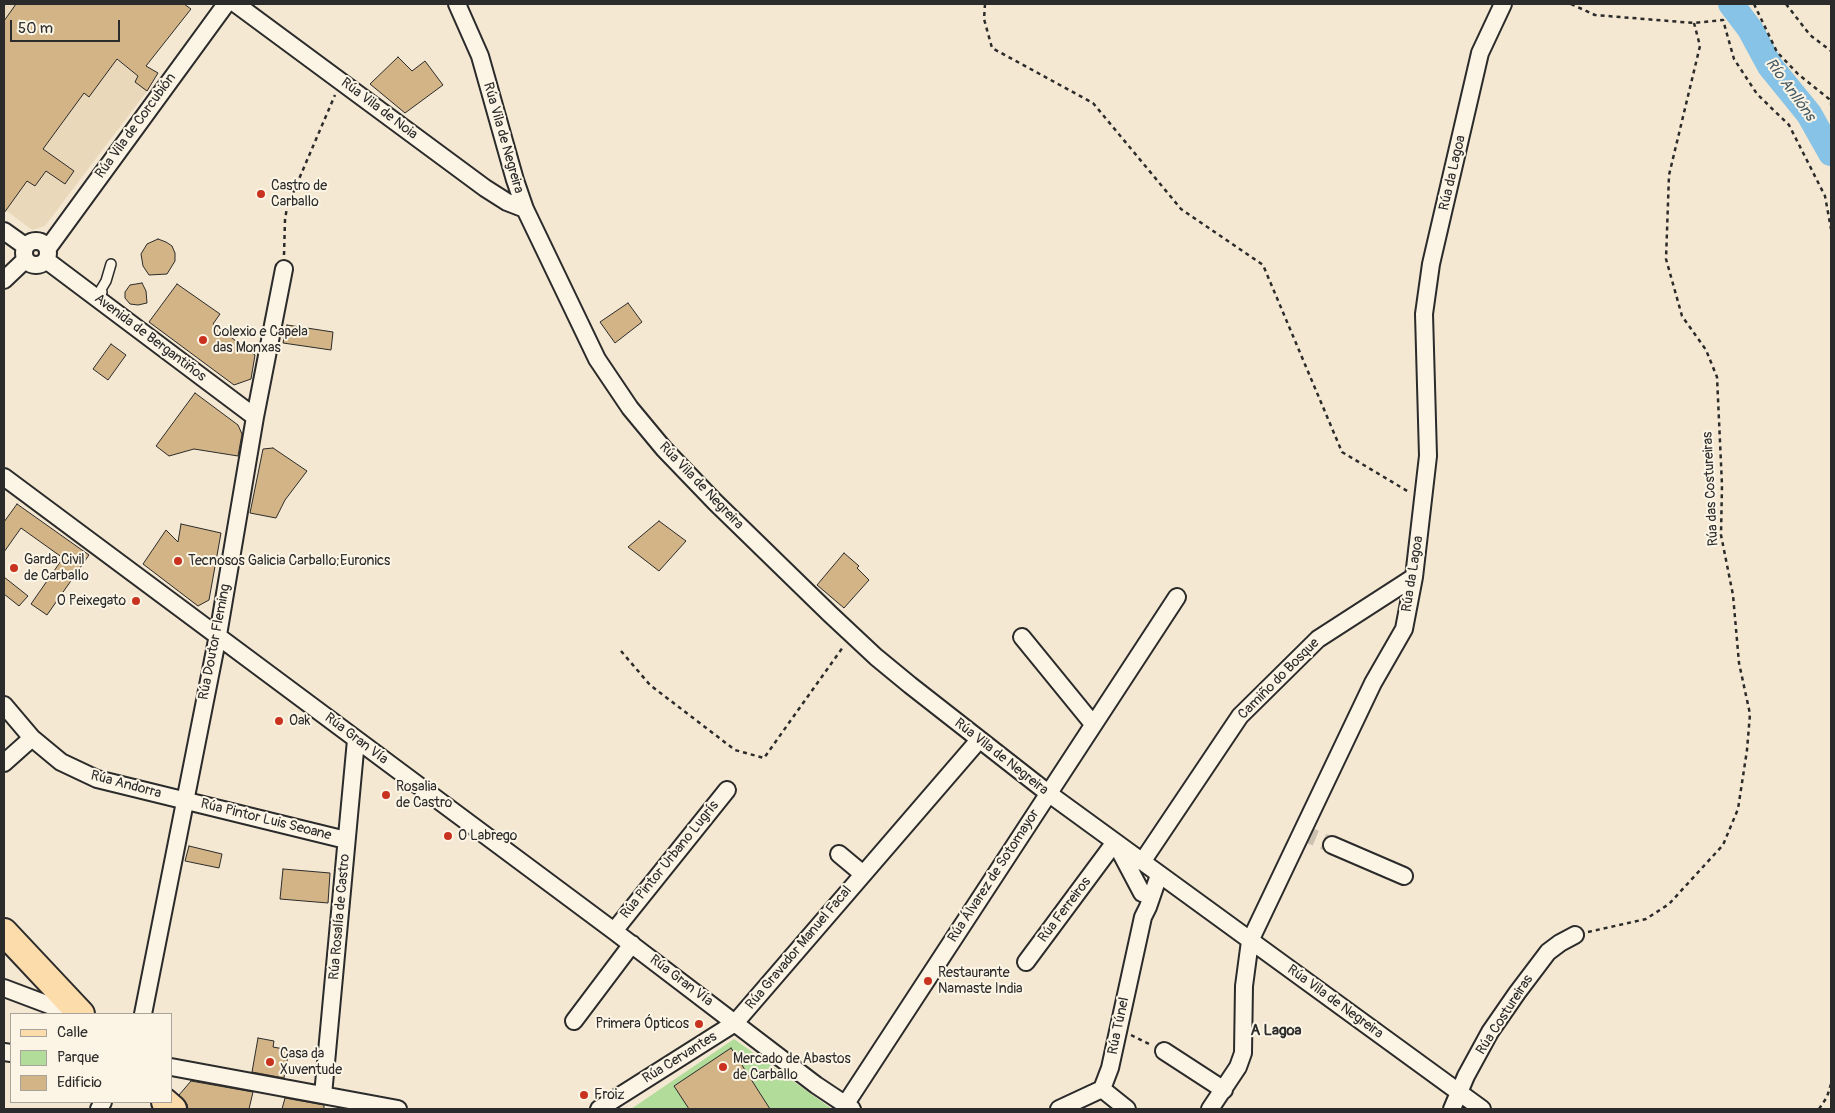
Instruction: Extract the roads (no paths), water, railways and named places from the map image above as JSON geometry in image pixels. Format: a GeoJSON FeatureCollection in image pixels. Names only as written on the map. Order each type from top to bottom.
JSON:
{"type":"FeatureCollection","features":[{"type":"Feature","properties":{"kind":"main road"},"geometry":{"type":"LineString","coordinates":[[4,932],[80,1013]]}},
{"type":"Feature","properties":{"kind":"street","name":"Rúa Vila de Corcubión"},"geometry":{"type":"LineString","coordinates":[[47,254],[226,4]]}},
{"type":"Feature","properties":{"kind":"street","name":"Rúa Vila de Noia"},"geometry":{"type":"LineString","coordinates":[[236,4],[332,73],[485,188],[507,202],[525,209]]}},
{"type":"Feature","properties":{"kind":"street","name":"Rúa Vila de Negreira"},"geometry":{"type":"LineString","coordinates":[[457,4],[480,56],[525,209],[589,343],[612,383],[630,408],[664,448],[715,502],[852,634],[910,685],[1048,793],[1482,1109]]}},
{"type":"Feature","properties":{"kind":"street","name":"Rúa da Lagoa"},"geometry":{"type":"LineString","coordinates":[[1210,1109],[1238,1067],[1244,1053],[1244,986],[1250,941],[1373,683],[1404,629],[1414,577],[1428,456],[1424,314],[1431,264],[1480,53],[1503,4]]}},
{"type":"Feature","properties":{"kind":"street"},"geometry":{"type":"LineString","coordinates":[[4,231],[34,265],[41,265],[47,254]]}},
{"type":"Feature","properties":{"kind":"street"},"geometry":{"type":"LineString","coordinates":[[4,280],[25,253]]}},
{"type":"Feature","properties":{"kind":"street","name":"Avenida de Bergantiños"},"geometry":{"type":"LineString","coordinates":[[47,254],[254,417]]}},
{"type":"Feature","properties":{"kind":"street","name":"Rúa Doutor Fleming"},"geometry":{"type":"LineString","coordinates":[[143,1013],[218,635],[254,417],[284,269]]}},
{"type":"Feature","properties":{"kind":"street","name":"Rúa Gran Vía"},"geometry":{"type":"LineString","coordinates":[[4,477],[632,944],[816,1085],[849,1107]]}},
{"type":"Feature","properties":{"kind":"street","name":"Camiño do Bosque"},"geometry":{"type":"LineString","coordinates":[[1151,869],[1240,716],[1318,640],[1414,577]]}},
{"type":"Feature","properties":{"kind":"street","name":"Rúa Álvarez de Sotomayor"},"geometry":{"type":"LineString","coordinates":[[849,1107],[1048,793],[1177,597]]}},
{"type":"Feature","properties":{"kind":"street"},"geometry":{"type":"LineString","coordinates":[[1022,637],[1093,724]]}},
{"type":"Feature","properties":{"kind":"street","name":"Rúa Andorra"},"geometry":{"type":"LineString","coordinates":[[4,705],[32,738],[61,762],[97,779],[185,800]]}},
{"type":"Feature","properties":{"kind":"street"},"geometry":{"type":"LineString","coordinates":[[4,763],[32,738]]}},
{"type":"Feature","properties":{"kind":"street","name":"Rúa Rosalía de Castro"},"geometry":{"type":"LineString","coordinates":[[323,1095],[356,740]]}},
{"type":"Feature","properties":{"kind":"street","name":"Rúa Gravador Manuel Facal"},"geometry":{"type":"LineString","coordinates":[[735,1023],[979,740]]}},
{"type":"Feature","properties":{"kind":"street","name":"Rúa Pintor Urbano Lugrís"},"geometry":{"type":"LineString","coordinates":[[614,931],[727,790]]}},
{"type":"Feature","properties":{"kind":"street","name":"Rúa Pintor Luis Seoane"},"geometry":{"type":"LineString","coordinates":[[185,800],[346,840]]}},
{"type":"Feature","properties":{"kind":"street","name":"Rúa Vila de Negreira"},"geometry":{"type":"LineString","coordinates":[[1115,842],[1144,905]]}},
{"type":"Feature","properties":{"kind":"street","name":"Rúa Ferreiros"},"geometry":{"type":"LineString","coordinates":[[1026,962],[1115,842]]}},
{"type":"Feature","properties":{"kind":"street"},"geometry":{"type":"LineString","coordinates":[[1332,845],[1404,876]]}},
{"type":"Feature","properties":{"kind":"street","name":"Rúa Gravador Manuel Facal"},"geometry":{"type":"LineString","coordinates":[[839,854],[863,874]]}},
{"type":"Feature","properties":{"kind":"street"},"geometry":{"type":"LineString","coordinates":[[1104,857],[1124,859]]}},
{"type":"Feature","properties":{"kind":"street","name":"Rúa Túnel"},"geometry":{"type":"LineString","coordinates":[[1102,1089],[1110,1068],[1151,869]]}},
{"type":"Feature","properties":{"kind":"street"},"geometry":{"type":"LineString","coordinates":[[1144,905],[1170,892],[1180,890]]}},
{"type":"Feature","properties":{"kind":"street","name":"Rúa Costureiras"},"geometry":{"type":"LineString","coordinates":[[1452,1109],[1466,1076],[1490,1032],[1516,993],[1548,952],[1575,935]]}},
{"type":"Feature","properties":{"kind":"street"},"geometry":{"type":"LineString","coordinates":[[574,1021],[632,944]]}},
{"type":"Feature","properties":{"kind":"street"},"geometry":{"type":"LineString","coordinates":[[4,988],[70,1013]]}},
{"type":"Feature","properties":{"kind":"street","name":"Rúa Cervantes"},"geometry":{"type":"LineString","coordinates":[[599,1109],[735,1023]]}},
{"type":"Feature","properties":{"kind":"street"},"geometry":{"type":"LineString","coordinates":[[1164,1052],[1224,1090]]}},
{"type":"Feature","properties":{"kind":"street"},"geometry":{"type":"LineString","coordinates":[[172,1067],[398,1109]]}},
{"type":"Feature","properties":{"kind":"street"},"geometry":{"type":"LineString","coordinates":[[1059,1109],[1102,1089],[1127,1109]]}},
{"type":"Feature","properties":{"kind":"lane"},"geometry":{"type":"LineString","coordinates":[[100,295],[105,294],[112,280],[114,266]]}},
{"type":"Feature","properties":{"kind":"waterway","name":"Río Anllóns"},"geometry":{"type":"LineString","coordinates":[[1731,4],[1750,29],[1770,66],[1809,114],[1831,153]]}},
{"type":"Feature","properties":{"kind":"tunnel"},"geometry":{"type":"LineString","coordinates":[[1301,832],[1332,845]]}},
{"type":"Feature","properties":{"kind":"place","name":"Castro de Carballo"},"geometry":{"type":"Point","coordinates":[261,194]}},
{"type":"Feature","properties":{"kind":"place","name":"Colexio e Capela das Monxas"},"geometry":{"type":"Point","coordinates":[203,340]}},
{"type":"Feature","properties":{"kind":"place","name":"Tecnosos Galicia Carballo;Euronics"},"geometry":{"type":"Point","coordinates":[178,561]}},
{"type":"Feature","properties":{"kind":"place","name":"Garda Civil de Carballo"},"geometry":{"type":"Point","coordinates":[14,568]}},
{"type":"Feature","properties":{"kind":"place","name":"O Peixegato"},"geometry":{"type":"Point","coordinates":[136,601]}},
{"type":"Feature","properties":{"kind":"place","name":"Oak"},"geometry":{"type":"Point","coordinates":[279,721]}},
{"type":"Feature","properties":{"kind":"place","name":"Rosalia de Castro"},"geometry":{"type":"Point","coordinates":[386,795]}},
{"type":"Feature","properties":{"kind":"place","name":"O Labrego"},"geometry":{"type":"Point","coordinates":[448,836]}},
{"type":"Feature","properties":{"kind":"place","name":"Restaurante Namaste India"},"geometry":{"type":"Point","coordinates":[928,981]}},
{"type":"Feature","properties":{"kind":"place","name":"Primera Ópticos"},"geometry":{"type":"Point","coordinates":[699,1024]}},
{"type":"Feature","properties":{"kind":"place","name":"Casa da Xuventude"},"geometry":{"type":"Point","coordinates":[270,1062]}},
{"type":"Feature","properties":{"kind":"place","name":"Mercado de Abastos de Carballo"},"geometry":{"type":"Point","coordinates":[723,1067]}},
{"type":"Feature","properties":{"kind":"place","name":"Froiz"},"geometry":{"type":"Point","coordinates":[584,1095]}},
{"type":"Feature","properties":{"kind":"district","name":"A Lagoa"},"geometry":{"type":"Point","coordinates":[1276,1031]}}]}
